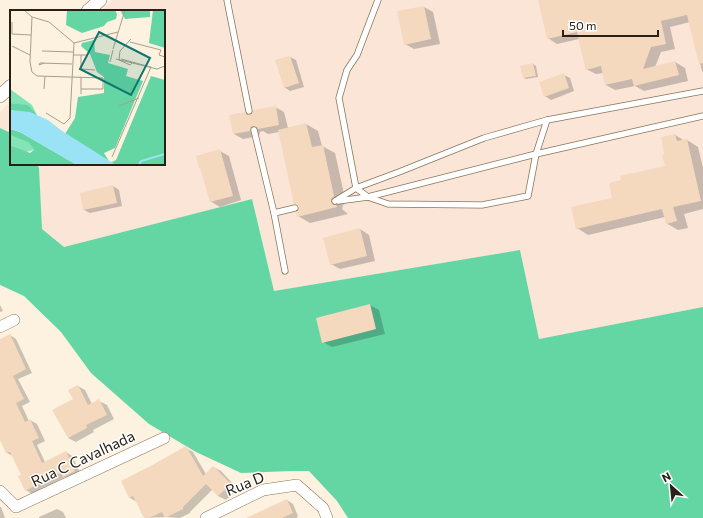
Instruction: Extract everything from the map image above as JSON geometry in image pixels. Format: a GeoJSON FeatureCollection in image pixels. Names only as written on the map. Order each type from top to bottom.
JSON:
{"type":"FeatureCollection","features":[{"type":"Feature","properties":{"kind":"street"},"geometry":{"type":"LineString","coordinates":[[89,10],[100,0]]}},
{"type":"Feature","properties":{"kind":"street"},"geometry":{"type":"LineString","coordinates":[[0,96],[10,87]]}},
{"type":"Feature","properties":{"kind":"street"},"geometry":{"type":"LineString","coordinates":[[0,327],[14,320]]}},
{"type":"Feature","properties":{"kind":"street","name":"Rua C Cavalhada"},"geometry":{"type":"LineString","coordinates":[[0,491],[16,507],[164,438]]}},
{"type":"Feature","properties":{"kind":"street","name":"Rua D"},"geometry":{"type":"LineString","coordinates":[[206,518],[263,490],[297,484],[323,508],[327,518]]}},
{"type":"Feature","properties":{"kind":"lane"},"geometry":{"type":"LineString","coordinates":[[227,0],[249,111]]}},
{"type":"Feature","properties":{"kind":"lane"},"geometry":{"type":"LineString","coordinates":[[378,0],[357,55],[347,70],[339,98],[356,188],[368,197],[388,204],[482,205],[528,196],[536,154],[547,120]]}},
{"type":"Feature","properties":{"kind":"lane"},"geometry":{"type":"LineString","coordinates":[[703,91],[547,120],[484,138],[356,188],[335,202],[368,197],[536,154],[703,116]]}},
{"type":"Feature","properties":{"kind":"lane"},"geometry":{"type":"LineString","coordinates":[[254,130],[274,213],[285,271]]}},
{"type":"Feature","properties":{"kind":"lane"},"geometry":{"type":"LineString","coordinates":[[274,213],[295,208]]}},
{"type":"Feature","properties":{"kind":"shaded area"},"geometry":{"type":"Polygon","coordinates":[[[113,0],[703,0],[703,307],[539,339],[520,250],[274,291],[252,199],[64,247],[42,229],[39,168],[38,165],[165,165],[165,10],[103,10],[113,0]]]}},
{"type":"Feature","properties":{"kind":"shaded area"},"geometry":{"type":"Polygon","coordinates":[[[10,102],[10,133],[0,128],[0,112],[10,102]]]}},
{"type":"Feature","properties":{"kind":"green space"},"geometry":{"type":"Polygon","coordinates":[[[0,128],[10,133],[10,165],[38,165],[39,168],[42,229],[64,247],[252,199],[274,291],[520,250],[539,339],[703,307],[703,518],[348,518],[337,501],[309,471],[241,473],[196,452],[149,424],[91,373],[61,332],[24,296],[0,285],[0,128]]]}},
{"type":"Feature","properties":{"kind":"building"},"geometry":{"type":"Polygon","coordinates":[[[538,0],[703,0],[703,63],[699,64],[687,15],[661,21],[666,44],[651,47],[643,69],[675,61],[679,75],[634,86],[632,79],[605,85],[601,66],[586,70],[577,32],[547,39],[538,0]]]}},
{"type":"Feature","properties":{"kind":"building"},"geometry":{"type":"Polygon","coordinates":[[[424,6],[431,39],[404,45],[397,11],[424,6]]]}},
{"type":"Feature","properties":{"kind":"building"},"geometry":{"type":"Polygon","coordinates":[[[290,56],[299,83],[284,88],[275,60],[290,56]]]}},
{"type":"Feature","properties":{"kind":"building"},"geometry":{"type":"Polygon","coordinates":[[[533,63],[536,76],[523,78],[520,66],[533,63]]]}},
{"type":"Feature","properties":{"kind":"building"},"geometry":{"type":"Polygon","coordinates":[[[564,73],[569,88],[544,97],[539,82],[564,73]]]}},
{"type":"Feature","properties":{"kind":"building"},"geometry":{"type":"Polygon","coordinates":[[[276,106],[279,125],[258,129],[257,127],[253,126],[251,127],[250,131],[233,134],[229,115],[245,112],[247,115],[250,115],[253,113],[253,110],[276,106]]]}},
{"type":"Feature","properties":{"kind":"building"},"geometry":{"type":"Polygon","coordinates":[[[306,123],[312,147],[323,145],[334,196],[331,199],[331,202],[337,207],[297,217],[296,212],[298,211],[299,207],[298,205],[294,204],[278,130],[306,123]]]}},
{"type":"Feature","properties":{"kind":"building"},"geometry":{"type":"Polygon","coordinates":[[[675,134],[677,141],[687,139],[701,201],[673,207],[677,221],[666,224],[662,209],[576,229],[571,207],[612,198],[609,183],[621,180],[620,176],[665,166],[662,155],[664,154],[661,137],[675,134]]]}},
{"type":"Feature","properties":{"kind":"building"},"geometry":{"type":"Polygon","coordinates":[[[220,149],[233,196],[210,202],[196,156],[220,149]]]}},
{"type":"Feature","properties":{"kind":"building"},"geometry":{"type":"Polygon","coordinates":[[[113,185],[117,203],[83,210],[80,193],[113,185]]]}},
{"type":"Feature","properties":{"kind":"building"},"geometry":{"type":"Polygon","coordinates":[[[360,228],[367,256],[330,265],[323,238],[360,228]]]}},
{"type":"Feature","properties":{"kind":"building"},"geometry":{"type":"Polygon","coordinates":[[[370,304],[376,329],[322,343],[316,318],[370,304]]]}},
{"type":"Feature","properties":{"kind":"building"},"geometry":{"type":"Polygon","coordinates":[[[10,334],[26,369],[13,376],[24,399],[16,403],[25,422],[30,419],[39,438],[32,441],[42,463],[66,451],[75,471],[63,477],[61,472],[25,491],[18,476],[21,475],[10,452],[6,453],[0,440],[0,339],[10,334]]]}},
{"type":"Feature","properties":{"kind":"building"},"geometry":{"type":"Polygon","coordinates":[[[78,385],[88,405],[99,399],[107,415],[86,425],[87,428],[68,438],[52,410],[73,399],[68,390],[78,385]]]}},
{"type":"Feature","properties":{"kind":"building"},"geometry":{"type":"Polygon","coordinates":[[[186,446],[203,476],[213,466],[231,484],[218,496],[206,484],[183,507],[183,509],[165,518],[162,512],[149,518],[144,518],[133,496],[129,498],[121,481],[186,446]]]}},
{"type":"Feature","properties":{"kind":"building"},"geometry":{"type":"Polygon","coordinates":[[[287,499],[293,513],[282,518],[246,518],[287,499]]]}}]}
